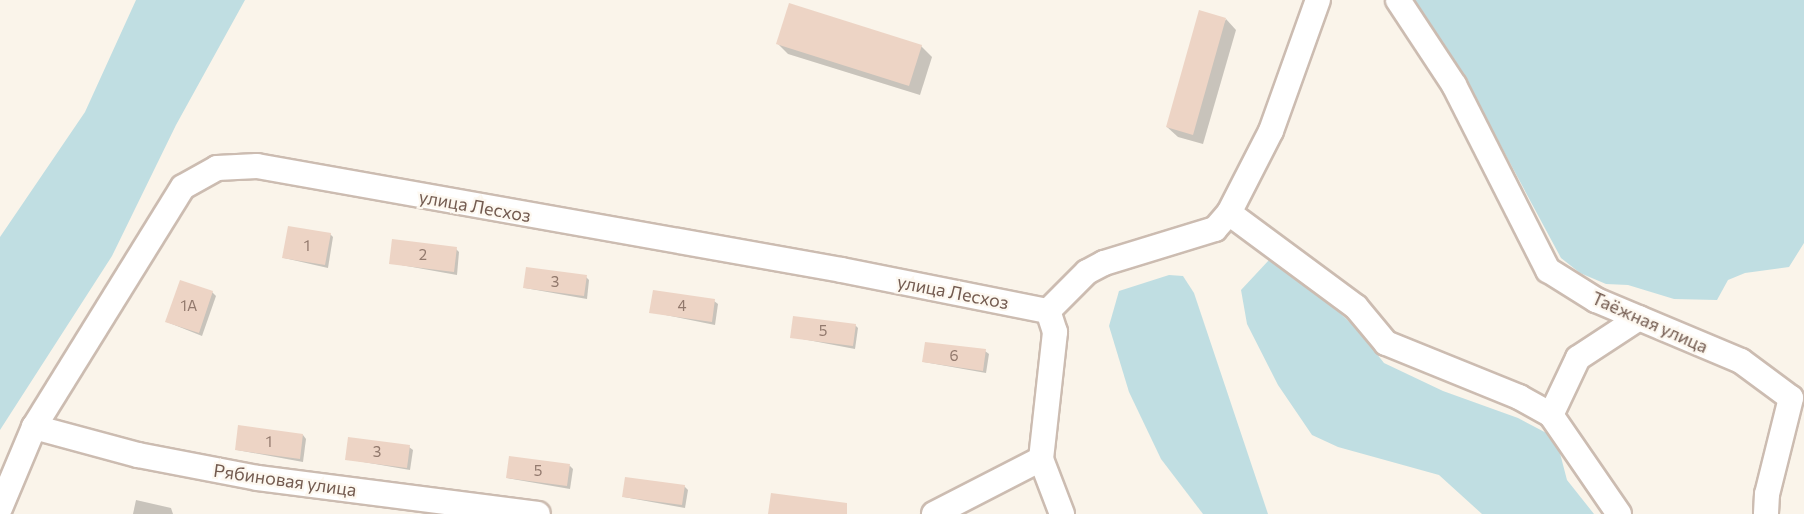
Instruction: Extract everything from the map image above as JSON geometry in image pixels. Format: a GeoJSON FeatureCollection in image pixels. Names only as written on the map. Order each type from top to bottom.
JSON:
{"type":"FeatureCollection","features":[{"type":"Feature","properties":{"kind":"street"},"geometry":{"type":"LineString","coordinates":[[1062,514],[1041,459],[1055,332],[1048,311],[1087,272],[1104,263],[1215,229],[1229,213],[1271,131],[1318,0]]}},
{"type":"Feature","properties":{"kind":"street","name":"Таёжная улица"},"geometry":{"type":"LineString","coordinates":[[1398,0],[1454,85],[1548,270],[1596,300],[1741,361],[1798,396],[1767,494],[1766,514]]}},
{"type":"Feature","properties":{"kind":"street","name":"улица Лесхоз"},"geometry":{"type":"LineString","coordinates":[[0,508],[34,427],[183,187],[217,168],[257,166],[842,270],[1048,311]]}},
{"type":"Feature","properties":{"kind":"street"},"geometry":{"type":"LineString","coordinates":[[1229,213],[1356,307],[1386,343],[1519,397],[1551,415],[1619,514]]}},
{"type":"Feature","properties":{"kind":"street"},"geometry":{"type":"LineString","coordinates":[[1551,415],[1578,358],[1639,318]]}},
{"type":"Feature","properties":{"kind":"street","name":"Рябиновая улица"},"geometry":{"type":"LineString","coordinates":[[34,427],[138,455],[258,478],[538,514]]}},
{"type":"Feature","properties":{"kind":"street"},"geometry":{"type":"LineString","coordinates":[[934,514],[1041,459]]}},
{"type":"Feature","properties":{"kind":"water"},"geometry":{"type":"Polygon","coordinates":[[[136,0],[245,0],[176,125],[112,256],[0,430],[0,237],[85,112],[136,0]]]}},
{"type":"Feature","properties":{"kind":"water"},"geometry":{"type":"Polygon","coordinates":[[[1412,0],[1804,0],[1804,243],[1789,267],[1745,273],[1728,280],[1717,300],[1674,299],[1628,285],[1606,284],[1580,273],[1561,258],[1460,70],[1412,0]]]}},
{"type":"Feature","properties":{"kind":"water"},"geometry":{"type":"Polygon","coordinates":[[[1269,260],[1306,281],[1357,329],[1384,363],[1443,391],[1518,418],[1556,438],[1567,480],[1594,514],[1482,514],[1439,475],[1338,447],[1312,435],[1278,385],[1247,324],[1241,290],[1269,260]]]}},
{"type":"Feature","properties":{"kind":"water"},"geometry":{"type":"Polygon","coordinates":[[[1169,275],[1183,276],[1194,293],[1268,514],[1203,514],[1161,459],[1129,392],[1109,326],[1119,291],[1169,275]]]}},
{"type":"Feature","properties":{"kind":"building"},"geometry":{"type":"Polygon","coordinates":[[[789,3],[922,45],[909,86],[776,44],[789,3]]]}},
{"type":"Feature","properties":{"kind":"building"},"geometry":{"type":"Polygon","coordinates":[[[1199,10],[1226,18],[1193,135],[1166,127],[1199,10]]]}},
{"type":"Feature","properties":{"kind":"building"},"geometry":{"type":"Polygon","coordinates":[[[288,226],[331,233],[325,265],[282,258],[288,226]]]}},
{"type":"Feature","properties":{"kind":"building"},"geometry":{"type":"Polygon","coordinates":[[[392,239],[457,247],[454,272],[389,264],[392,239]]]}},
{"type":"Feature","properties":{"kind":"building"},"geometry":{"type":"Polygon","coordinates":[[[526,267],[587,275],[584,296],[523,288],[526,267]]]}},
{"type":"Feature","properties":{"kind":"building"},"geometry":{"type":"Polygon","coordinates":[[[180,280],[213,291],[199,333],[165,322],[180,280]]]}},
{"type":"Feature","properties":{"kind":"building"},"geometry":{"type":"Polygon","coordinates":[[[653,290],[715,299],[712,322],[649,313],[653,290]]]}},
{"type":"Feature","properties":{"kind":"building"},"geometry":{"type":"Polygon","coordinates":[[[793,316],[856,324],[853,346],[790,338],[793,316]]]}},
{"type":"Feature","properties":{"kind":"building"},"geometry":{"type":"Polygon","coordinates":[[[925,342],[986,349],[983,371],[922,362],[925,342]]]}},
{"type":"Feature","properties":{"kind":"building"},"geometry":{"type":"Polygon","coordinates":[[[238,425],[303,434],[300,459],[235,450],[238,425]]]}},
{"type":"Feature","properties":{"kind":"building"},"geometry":{"type":"Polygon","coordinates":[[[348,437],[410,445],[407,468],[345,460],[348,437]]]}},
{"type":"Feature","properties":{"kind":"building"},"geometry":{"type":"Polygon","coordinates":[[[509,456],[570,464],[567,486],[506,478],[509,456]]]}},
{"type":"Feature","properties":{"kind":"building"},"geometry":{"type":"Polygon","coordinates":[[[625,477],[685,485],[682,505],[622,497],[625,477]]]}},
{"type":"Feature","properties":{"kind":"building"},"geometry":{"type":"Polygon","coordinates":[[[771,493],[847,503],[847,514],[768,514],[771,493]]]}}]}
